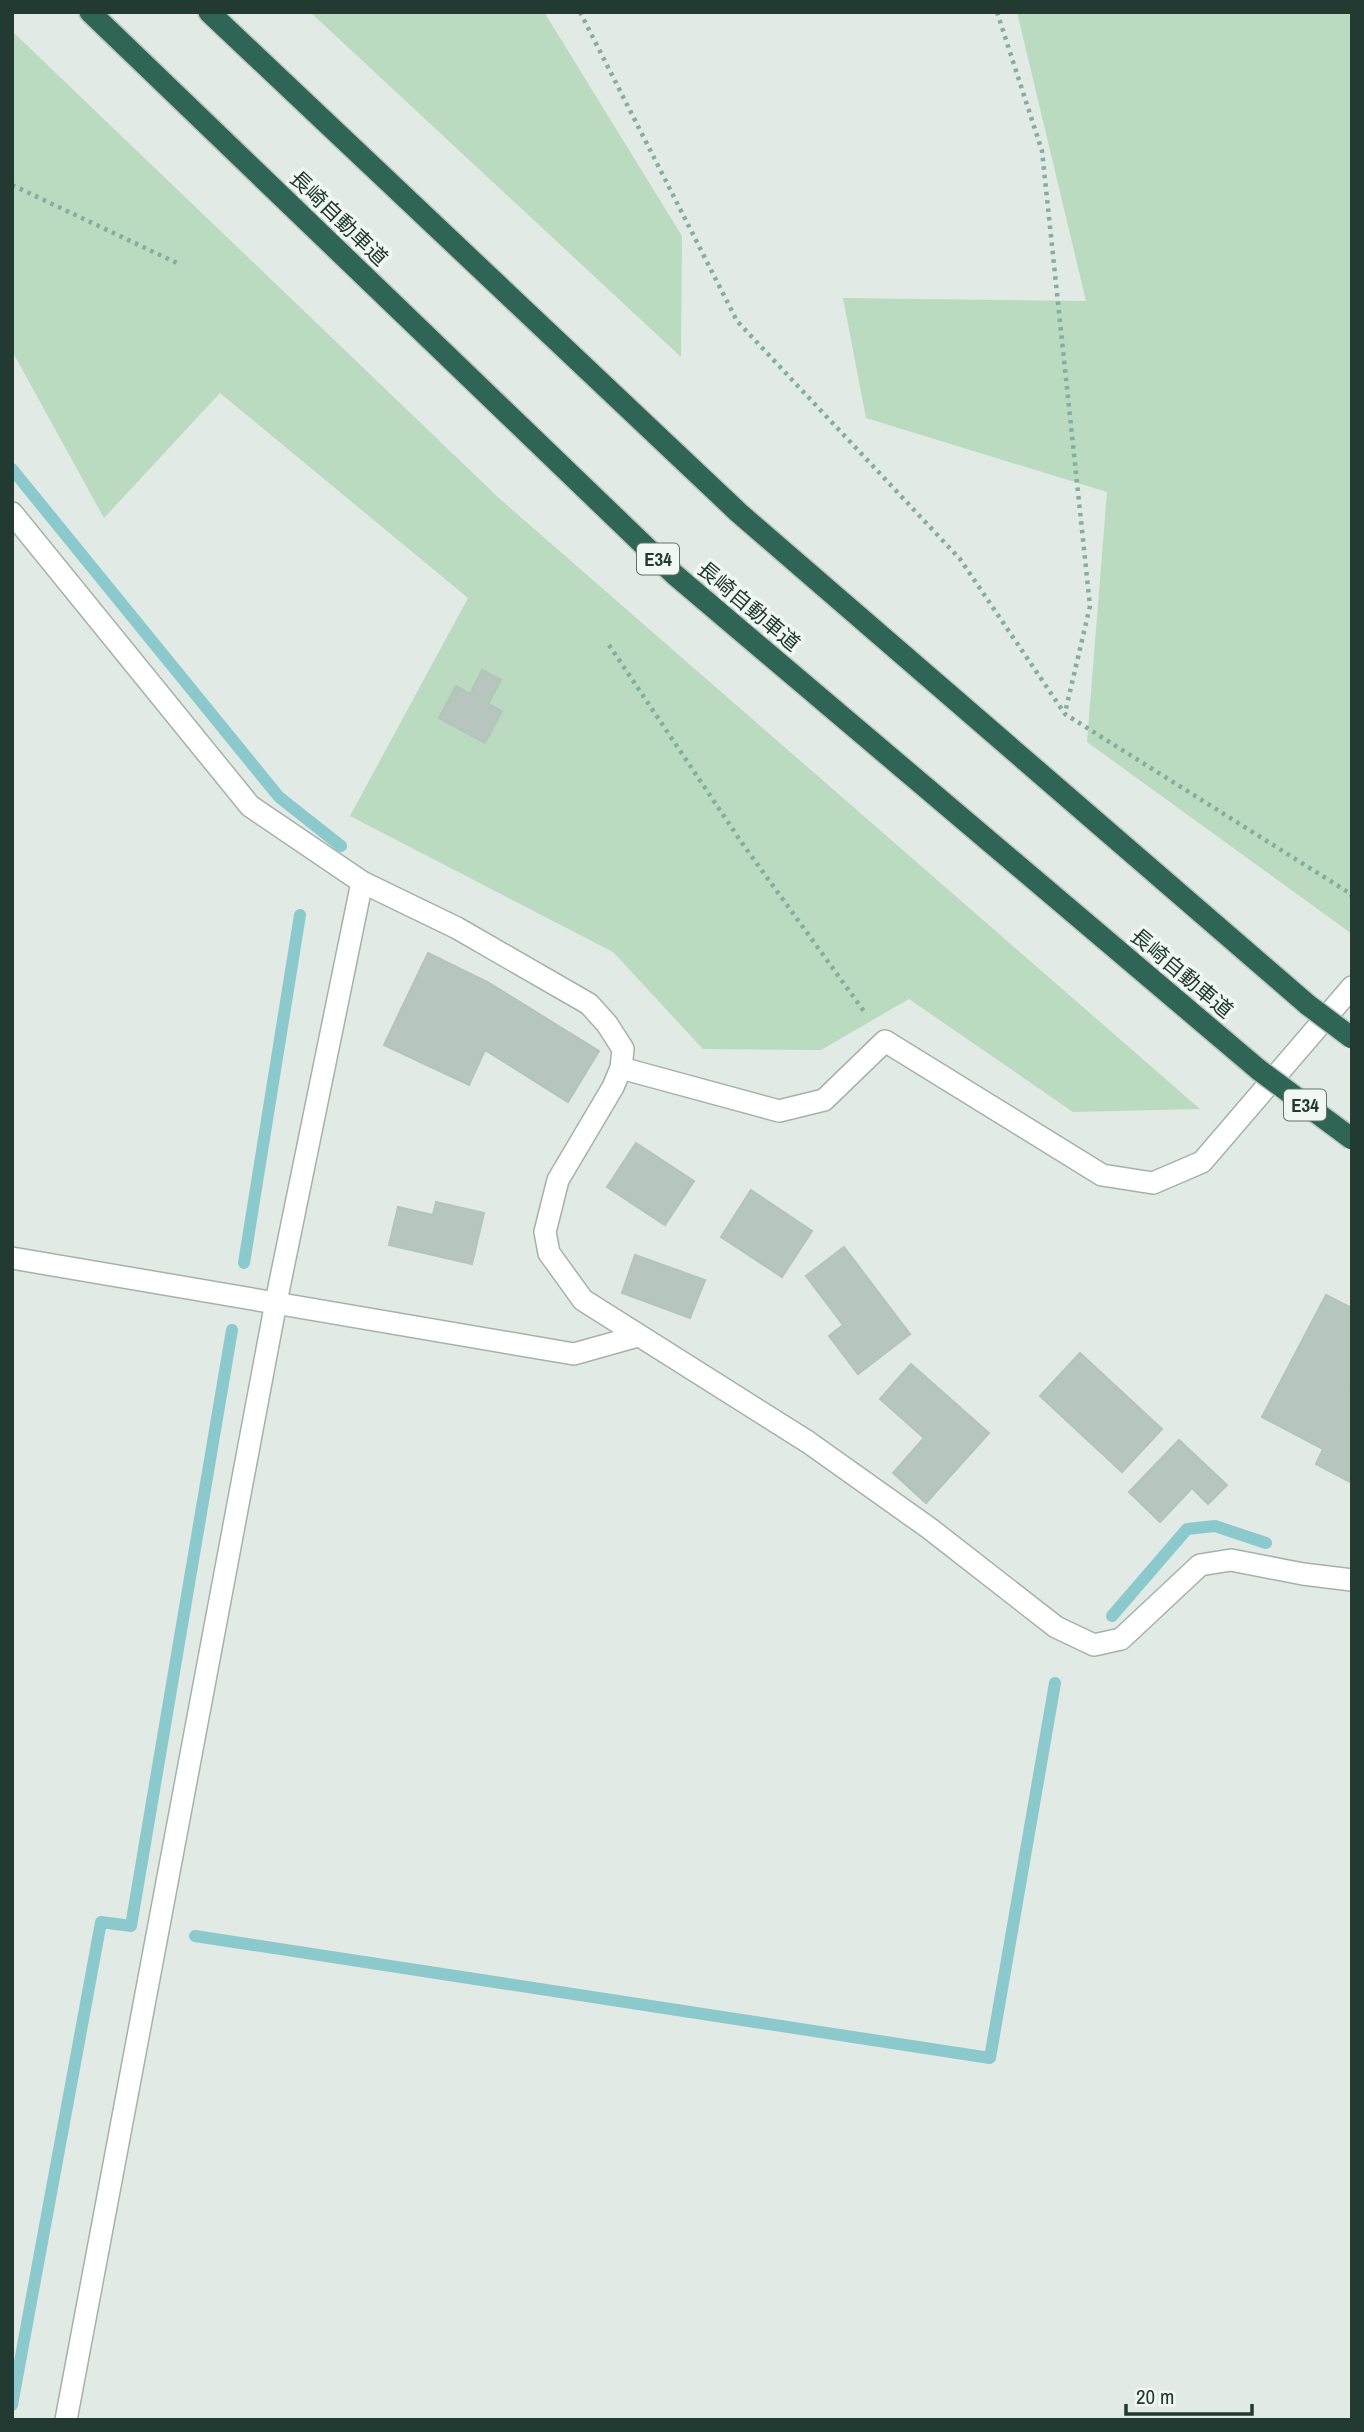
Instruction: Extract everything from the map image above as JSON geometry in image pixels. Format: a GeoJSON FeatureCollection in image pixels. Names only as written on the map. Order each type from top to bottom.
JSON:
{"type":"FeatureCollection","features":[{"type":"Feature","properties":{"kind":"highway","name":"長崎自動車道"},"geometry":{"type":"LineString","coordinates":[[90,12],[675,575],[1259,1070],[1352,1139]]}},
{"type":"Feature","properties":{"kind":"highway"},"geometry":{"type":"LineString","coordinates":[[209,12],[739,513],[1308,1005],[1352,1038]]}},
{"type":"Feature","properties":{"kind":"street"},"geometry":{"type":"LineString","coordinates":[[12,513],[250,806],[362,883],[457,928],[589,1004],[607,1024],[623,1049],[621,1068],[614,1087],[558,1180],[545,1232],[549,1253],[583,1300],[808,1442],[929,1528],[1056,1627],[1094,1645],[1121,1639],[1200,1565],[1231,1560],[1352,1580]]}},
{"type":"Feature","properties":{"kind":"street"},"geometry":{"type":"LineString","coordinates":[[66,2420],[276,1302],[362,883]]}},
{"type":"Feature","properties":{"kind":"street"},"geometry":{"type":"LineString","coordinates":[[621,1068],[779,1111],[824,1100],[885,1041],[1102,1175],[1153,1183],[1202,1162],[1352,987]]}},
{"type":"Feature","properties":{"kind":"street"},"geometry":{"type":"LineString","coordinates":[[12,1258],[574,1354],[638,1336]]}},
{"type":"Feature","properties":{"kind":"path"},"geometry":{"type":"LineString","coordinates":[[580,12],[737,321],[960,559],[1065,714],[1352,897]]}},
{"type":"Feature","properties":{"kind":"path"},"geometry":{"type":"LineString","coordinates":[[997,12],[1042,151],[1090,606],[1065,714]]}},
{"type":"Feature","properties":{"kind":"path"},"geometry":{"type":"LineString","coordinates":[[12,185],[179,264]]}},
{"type":"Feature","properties":{"kind":"path"},"geometry":{"type":"LineString","coordinates":[[609,645],[742,843],[885,1041]]}},
{"type":"Feature","properties":{"kind":"green space"},"geometry":{"type":"Polygon","coordinates":[[[310,12],[544,12],[682,236],[681,357],[310,12]]]}},
{"type":"Feature","properties":{"kind":"green space"},"geometry":{"type":"Polygon","coordinates":[[[1017,12],[1352,12],[1352,934],[1087,742],[1107,492],[866,418],[843,298],[1086,301],[1017,12]]]}},
{"type":"Feature","properties":{"kind":"green space"},"geometry":{"type":"Polygon","coordinates":[[[12,31],[501,500],[1200,1109],[1073,1112],[909,999],[821,1050],[703,1049],[613,952],[350,816],[468,598],[220,393],[104,518],[12,351],[12,31]]]}},
{"type":"Feature","properties":{"kind":"building"},"geometry":{"type":"Polygon","coordinates":[[[482,670],[501,680],[488,704],[502,711],[485,743],[439,718],[456,686],[470,694],[482,670]]]}},
{"type":"Feature","properties":{"kind":"building"},"geometry":{"type":"Polygon","coordinates":[[[428,953],[489,983],[599,1051],[568,1102],[485,1050],[469,1085],[384,1045],[428,953]]]}},
{"type":"Feature","properties":{"kind":"building"},"geometry":{"type":"Polygon","coordinates":[[[636,1143],[694,1181],[665,1225],[607,1187],[636,1143]]]}},
{"type":"Feature","properties":{"kind":"building"},"geometry":{"type":"Polygon","coordinates":[[[751,1190],[812,1231],[782,1277],[721,1237],[751,1190]]]}},
{"type":"Feature","properties":{"kind":"building"},"geometry":{"type":"Polygon","coordinates":[[[436,1202],[484,1213],[472,1264],[389,1245],[398,1207],[433,1215],[436,1202]]]}},
{"type":"Feature","properties":{"kind":"building"},"geometry":{"type":"Polygon","coordinates":[[[844,1247],[910,1334],[858,1374],[829,1336],[843,1325],[806,1276],[844,1247]]]}},
{"type":"Feature","properties":{"kind":"building"},"geometry":{"type":"Polygon","coordinates":[[[635,1255],[705,1280],[690,1318],[622,1293],[635,1255]]]}},
{"type":"Feature","properties":{"kind":"building"},"geometry":{"type":"Polygon","coordinates":[[[1326,1295],[1352,1308],[1352,1382],[1349,1387],[1352,1389],[1352,1483],[1316,1464],[1323,1449],[1262,1417],[1326,1295]]]}},
{"type":"Feature","properties":{"kind":"building"},"geometry":{"type":"Polygon","coordinates":[[[1080,1353],[1162,1429],[1122,1472],[1040,1396],[1080,1353]]]}},
{"type":"Feature","properties":{"kind":"building"},"geometry":{"type":"Polygon","coordinates":[[[911,1364],[989,1433],[926,1503],[893,1473],[924,1438],[880,1399],[911,1364]]]}},
{"type":"Feature","properties":{"kind":"building"},"geometry":{"type":"Polygon","coordinates":[[[1179,1440],[1227,1485],[1208,1504],[1192,1488],[1160,1522],[1129,1492],[1179,1440]]]}},
{"type":"Feature","properties":{"kind":"waterway"},"geometry":{"type":"LineString","coordinates":[[12,469],[279,797],[341,846]]}},
{"type":"Feature","properties":{"kind":"waterway"},"geometry":{"type":"LineString","coordinates":[[244,1263],[300,915]]}},
{"type":"Feature","properties":{"kind":"waterway"},"geometry":{"type":"LineString","coordinates":[[12,2405],[101,1922],[131,1926],[232,1330]]}},
{"type":"Feature","properties":{"kind":"waterway"},"geometry":{"type":"LineString","coordinates":[[1112,1616],[1187,1529],[1215,1526],[1266,1543]]}},
{"type":"Feature","properties":{"kind":"waterway"},"geometry":{"type":"LineString","coordinates":[[195,1936],[990,2058],[1055,1683]]}}]}
